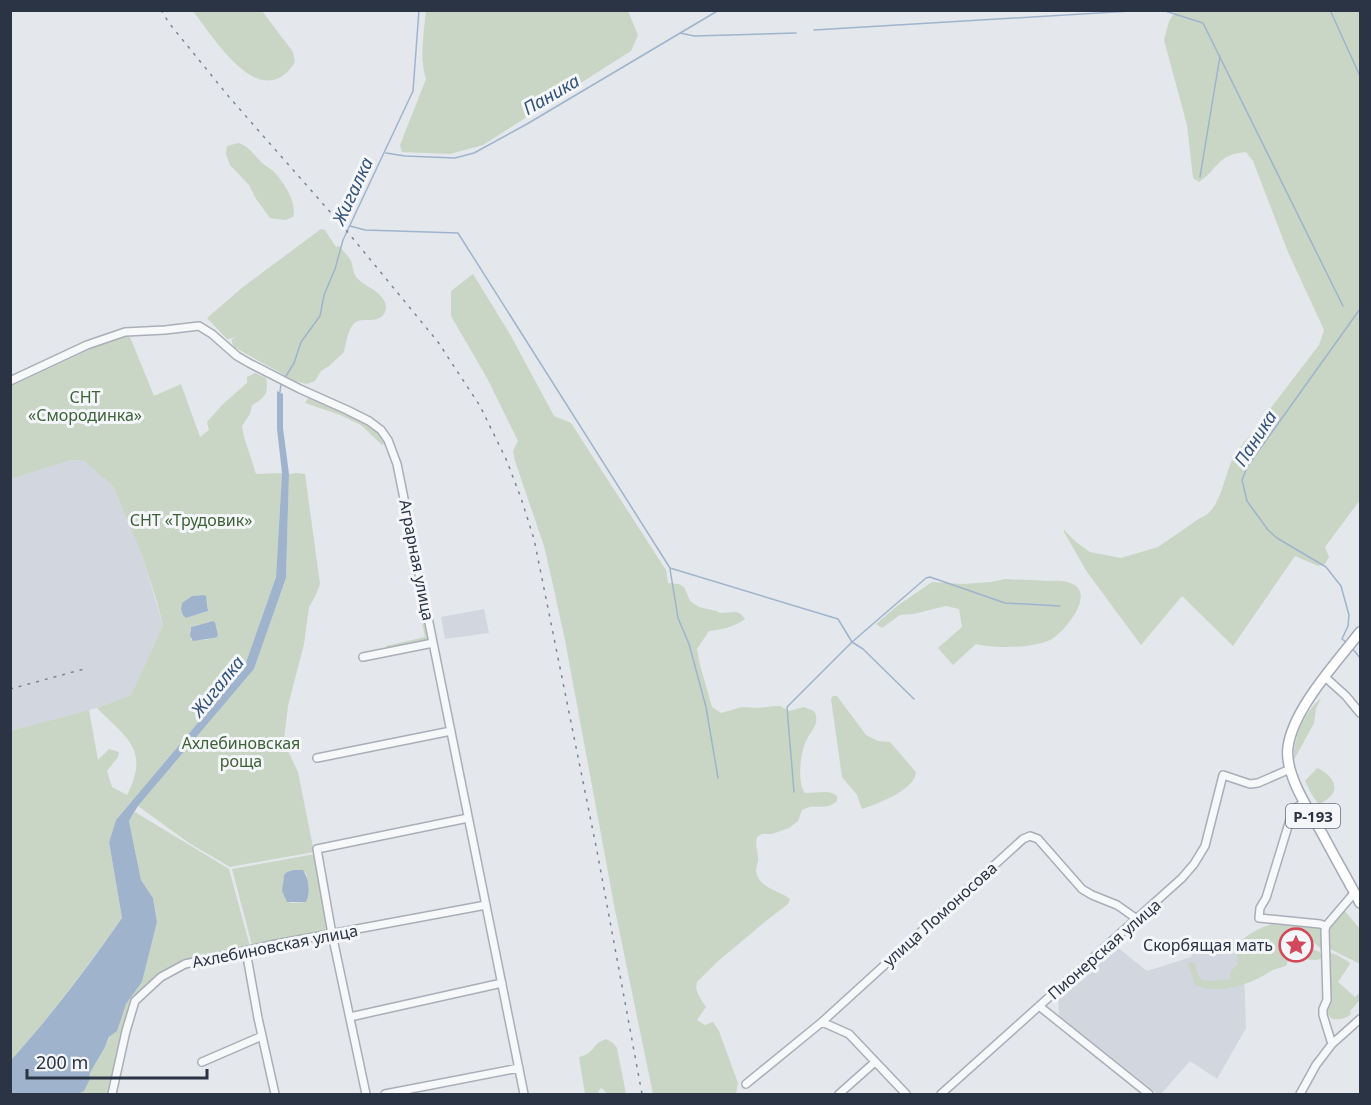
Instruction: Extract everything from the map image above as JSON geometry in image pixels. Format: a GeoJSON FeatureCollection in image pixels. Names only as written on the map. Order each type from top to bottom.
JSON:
{"type":"FeatureCollection","features":[{"type":"Feature","properties":{"kind":"main road","name":"Р-193"},"geometry":{"type":"LineString","coordinates":[[1359,635],[1308,701],[1295,724],[1288,747],[1288,758],[1290,769],[1305,802],[1360,903]]}},
{"type":"Feature","properties":{"kind":"street","name":"Аграрная улица"},"geometry":{"type":"LineString","coordinates":[[10,381],[87,345],[125,332],[199,326],[212,333],[237,356],[362,417],[381,430],[388,440],[397,464],[524,1095]]}},
{"type":"Feature","properties":{"kind":"street"},"geometry":{"type":"LineString","coordinates":[[363,657],[433,643]]}},
{"type":"Feature","properties":{"kind":"street"},"geometry":{"type":"LineString","coordinates":[[1325,677],[1346,696],[1360,713]]}},
{"type":"Feature","properties":{"kind":"street"},"geometry":{"type":"LineString","coordinates":[[317,758],[451,731]]}},
{"type":"Feature","properties":{"kind":"street","name":"Пионерская улица"},"geometry":{"type":"LineString","coordinates":[[941,1095],[1176,884],[1194,864],[1205,846],[1223,775],[1250,784],[1258,783],[1290,769]]}},
{"type":"Feature","properties":{"kind":"street"},"geometry":{"type":"LineString","coordinates":[[1305,802],[1293,810],[1266,898],[1260,908],[1259,918],[1326,926]]}},
{"type":"Feature","properties":{"kind":"street"},"geometry":{"type":"LineString","coordinates":[[366,1095],[316,849],[468,818]]}},
{"type":"Feature","properties":{"kind":"street","name":"улица Ломоносова"},"geometry":{"type":"LineString","coordinates":[[746,1084],[822,1022],[1023,839],[1030,836],[1038,839],[1082,890],[1117,905],[1137,919]]}},
{"type":"Feature","properties":{"kind":"street"},"geometry":{"type":"LineString","coordinates":[[1332,1044],[1323,1016],[1327,1000],[1325,930],[1354,892]]}},
{"type":"Feature","properties":{"kind":"street","name":"Ахлебиновская улица"},"geometry":{"type":"LineString","coordinates":[[112,1095],[135,1001],[161,977],[174,969],[185,964],[271,945],[486,905]]}},
{"type":"Feature","properties":{"kind":"street"},"geometry":{"type":"LineString","coordinates":[[246,951],[275,1095]]}},
{"type":"Feature","properties":{"kind":"street"},"geometry":{"type":"LineString","coordinates":[[350,1017],[502,983]]}},
{"type":"Feature","properties":{"kind":"street"},"geometry":{"type":"LineString","coordinates":[[1039,1006],[1149,1095]]}},
{"type":"Feature","properties":{"kind":"street"},"geometry":{"type":"LineString","coordinates":[[1300,1095],[1316,1065],[1332,1044],[1360,1019]]}},
{"type":"Feature","properties":{"kind":"street"},"geometry":{"type":"LineString","coordinates":[[822,1022],[849,1034],[906,1095]]}},
{"type":"Feature","properties":{"kind":"street"},"geometry":{"type":"LineString","coordinates":[[202,1062],[262,1036]]}},
{"type":"Feature","properties":{"kind":"street"},"geometry":{"type":"LineString","coordinates":[[838,1095],[874,1062]]}},
{"type":"Feature","properties":{"kind":"street"},"geometry":{"type":"LineString","coordinates":[[385,1095],[519,1068]]}},
{"type":"Feature","properties":{"kind":"shaded area"},"geometry":{"type":"Polygon","coordinates":[[[71,460],[84,461],[113,486],[142,556],[163,625],[131,695],[97,708],[11,731],[10,479],[71,460]]]}},
{"type":"Feature","properties":{"kind":"shaded area"},"geometry":{"type":"Polygon","coordinates":[[[484,609],[489,633],[445,639],[441,617],[484,609]]]}},
{"type":"Feature","properties":{"kind":"shaded area"},"geometry":{"type":"Polygon","coordinates":[[[1243,940],[1246,1028],[1217,1079],[1190,1061],[1161,1094],[1158,1094],[1059,1016],[1058,998],[1117,947],[1147,971],[1191,957],[1196,942],[1243,940]]]}},
{"type":"Feature","properties":{"kind":"green space"},"geometry":{"type":"Polygon","coordinates":[[[1176,10],[1360,11],[1360,500],[1325,547],[1329,557],[1325,564],[1318,566],[1295,556],[1233,646],[1182,596],[1141,645],[1087,572],[1064,532],[1064,530],[1090,552],[1121,558],[1158,547],[1207,514],[1217,501],[1232,460],[1319,345],[1324,330],[1288,252],[1253,161],[1246,152],[1226,157],[1199,182],[1193,178],[1187,125],[1164,40],[1169,21],[1176,10]]]}},
{"type":"Feature","properties":{"kind":"green space"},"geometry":{"type":"Polygon","coordinates":[[[193,11],[262,11],[293,52],[295,62],[282,76],[268,81],[253,77],[239,67],[226,53],[193,11]]]}},
{"type":"Feature","properties":{"kind":"green space"},"geometry":{"type":"Polygon","coordinates":[[[426,11],[628,11],[638,35],[631,51],[483,145],[450,154],[402,152],[400,145],[426,79],[422,54],[426,11]]]}},
{"type":"Feature","properties":{"kind":"green space"},"geometry":{"type":"Polygon","coordinates":[[[238,143],[248,148],[280,179],[291,198],[293,217],[285,220],[270,218],[249,185],[230,165],[226,154],[227,146],[238,143]]]}},
{"type":"Feature","properties":{"kind":"green space"},"geometry":{"type":"Polygon","coordinates":[[[321,229],[325,230],[336,247],[339,246],[351,261],[357,278],[380,296],[386,308],[382,316],[375,320],[359,321],[353,324],[344,352],[321,371],[315,381],[307,384],[295,381],[234,347],[232,339],[238,337],[227,339],[207,318],[243,287],[321,229]]]}},
{"type":"Feature","properties":{"kind":"green space"},"geometry":{"type":"Polygon","coordinates":[[[473,274],[511,336],[554,416],[571,423],[666,570],[668,583],[684,587],[690,601],[699,607],[720,613],[736,612],[745,619],[727,628],[709,631],[697,649],[712,707],[721,713],[742,707],[780,706],[789,711],[804,707],[814,711],[816,716],[816,723],[802,753],[800,768],[802,789],[805,793],[832,793],[837,796],[837,801],[828,806],[802,810],[798,821],[789,828],[757,837],[756,871],[758,877],[765,885],[790,899],[788,904],[717,962],[696,985],[697,992],[706,1007],[697,1020],[705,1025],[713,1022],[719,1031],[738,1083],[736,1094],[653,1094],[615,910],[565,640],[544,546],[515,461],[513,451],[518,441],[487,378],[451,316],[451,291],[473,274]]]}},
{"type":"Feature","properties":{"kind":"green space"},"geometry":{"type":"Polygon","coordinates":[[[121,335],[130,337],[154,396],[181,384],[200,437],[209,430],[207,422],[247,383],[247,377],[255,373],[266,378],[267,388],[263,397],[252,405],[250,414],[242,426],[244,437],[256,474],[282,473],[276,577],[244,668],[116,820],[109,842],[122,918],[68,991],[11,1060],[10,731],[89,710],[98,760],[109,749],[119,752],[118,757],[107,771],[112,787],[127,795],[134,780],[136,756],[126,737],[97,708],[131,695],[163,625],[142,556],[113,486],[84,461],[71,460],[11,479],[11,386],[121,335]],[[203,595],[192,596],[185,601],[186,618],[206,612],[207,601],[203,595]],[[213,621],[193,626],[190,629],[191,640],[217,637],[213,621]]]}},
{"type":"Feature","properties":{"kind":"green space"},"geometry":{"type":"Polygon","coordinates":[[[309,397],[360,420],[386,442],[382,445],[361,425],[305,403],[309,397]]]}},
{"type":"Feature","properties":{"kind":"green space","name":"Ахлебиновская роща"},"geometry":{"type":"Polygon","coordinates":[[[289,474],[305,474],[320,584],[309,607],[304,644],[288,706],[284,739],[298,772],[314,852],[230,867],[189,843],[138,806],[254,669],[286,578],[289,474]]]}},
{"type":"Feature","properties":{"kind":"green space"},"geometry":{"type":"Polygon","coordinates":[[[411,549],[427,639],[423,642],[387,650],[386,646],[425,637],[407,550],[411,549]]]}},
{"type":"Feature","properties":{"kind":"green space"},"geometry":{"type":"Polygon","coordinates":[[[1005,579],[1067,582],[1078,588],[1081,595],[1080,603],[1070,621],[1050,640],[1034,645],[1013,647],[976,644],[953,665],[938,648],[962,627],[959,609],[946,606],[900,615],[882,628],[876,624],[897,606],[932,582],[963,584],[1005,579]]]}},
{"type":"Feature","properties":{"kind":"green space"},"geometry":{"type":"Polygon","coordinates":[[[837,696],[866,735],[878,741],[890,742],[916,772],[909,785],[885,800],[862,809],[857,795],[842,777],[831,699],[837,696]]]}},
{"type":"Feature","properties":{"kind":"green space"},"geometry":{"type":"Polygon","coordinates":[[[1321,698],[1316,709],[1314,723],[1294,760],[1295,743],[1301,726],[1309,711],[1321,698]]]}},
{"type":"Feature","properties":{"kind":"green space"},"geometry":{"type":"Polygon","coordinates":[[[1317,768],[1325,772],[1334,783],[1334,792],[1319,805],[1305,781],[1317,768]]]}},
{"type":"Feature","properties":{"kind":"green space"},"geometry":{"type":"Polygon","coordinates":[[[135,812],[229,869],[251,950],[177,964],[141,993],[136,998],[111,1094],[77,1094],[84,1090],[90,1073],[126,1004],[142,982],[157,922],[153,898],[141,880],[129,821],[135,812]]]}},
{"type":"Feature","properties":{"kind":"green space"},"geometry":{"type":"Polygon","coordinates":[[[315,854],[330,935],[253,949],[232,869],[315,854]],[[299,870],[285,875],[283,883],[286,900],[291,903],[306,902],[309,892],[306,873],[299,870]]]}},
{"type":"Feature","properties":{"kind":"green space"},"geometry":{"type":"Polygon","coordinates":[[[1344,910],[1360,929],[1360,964],[1330,949],[1330,927],[1344,910]]]}},
{"type":"Feature","properties":{"kind":"green space"},"geometry":{"type":"Polygon","coordinates":[[[1272,924],[1320,927],[1321,949],[1306,935],[1291,936],[1288,942],[1293,953],[1315,950],[1320,952],[1322,958],[1317,960],[1288,958],[1287,965],[1254,981],[1237,986],[1211,989],[1195,985],[1189,963],[1194,962],[1202,980],[1230,979],[1230,972],[1238,964],[1235,946],[1252,933],[1272,924]]]}},
{"type":"Feature","properties":{"kind":"green space"},"geometry":{"type":"Polygon","coordinates":[[[1329,953],[1349,962],[1350,964],[1338,982],[1355,997],[1360,995],[1360,1000],[1350,1011],[1351,1014],[1342,1019],[1332,1019],[1327,1013],[1330,984],[1329,953]]]}},
{"type":"Feature","properties":{"kind":"green space"},"geometry":{"type":"Polygon","coordinates":[[[606,1039],[617,1048],[626,1094],[607,1094],[601,1088],[598,1092],[600,1094],[585,1094],[579,1057],[606,1039]]]}},
{"type":"Feature","properties":{"kind":"water"},"geometry":{"type":"Polygon","coordinates":[[[277,391],[283,394],[283,428],[289,474],[286,578],[254,669],[138,806],[129,821],[141,880],[153,898],[157,922],[142,982],[126,1004],[117,1031],[109,1037],[90,1073],[84,1091],[77,1094],[11,1094],[11,1060],[68,991],[122,918],[109,842],[116,820],[244,668],[276,577],[282,473],[277,429],[277,391]]]}},
{"type":"Feature","properties":{"kind":"water"},"geometry":{"type":"Polygon","coordinates":[[[192,596],[206,596],[208,611],[186,618],[181,609],[182,603],[192,596]]]}},
{"type":"Feature","properties":{"kind":"water"},"geometry":{"type":"Polygon","coordinates":[[[213,621],[217,637],[193,641],[190,636],[191,627],[213,621]]]}},
{"type":"Feature","properties":{"kind":"water"},"geometry":{"type":"Polygon","coordinates":[[[294,870],[303,870],[307,878],[309,890],[306,902],[287,902],[282,891],[284,875],[294,870]]]}},
{"type":"Feature","properties":{"kind":"waterway","name":"Жигалка"},"geometry":{"type":"LineString","coordinates":[[286,376],[294,363],[301,342],[320,316],[324,295],[335,269],[343,240],[413,91],[419,10]]}},
{"type":"Feature","properties":{"kind":"waterway","name":"Паника"},"geometry":{"type":"LineString","coordinates":[[386,153],[455,158],[474,153],[719,10]]}},
{"type":"Feature","properties":{"kind":"waterway"},"geometry":{"type":"LineString","coordinates":[[814,30],[1148,10]]}},
{"type":"Feature","properties":{"kind":"waterway"},"geometry":{"type":"LineString","coordinates":[[1162,10],[1203,23],[1343,306]]}},
{"type":"Feature","properties":{"kind":"waterway"},"geometry":{"type":"LineString","coordinates":[[1330,10],[1360,76]]}},
{"type":"Feature","properties":{"kind":"waterway"},"geometry":{"type":"LineString","coordinates":[[680,33],[694,36],[796,33]]}},
{"type":"Feature","properties":{"kind":"waterway"},"geometry":{"type":"LineString","coordinates":[[1200,177],[1220,56]]}},
{"type":"Feature","properties":{"kind":"waterway"},"geometry":{"type":"LineString","coordinates":[[350,226],[365,230],[458,233],[670,568],[838,619],[852,642],[863,649],[914,699]]}},
{"type":"Feature","properties":{"kind":"waterway","name":"Паника"},"geometry":{"type":"LineString","coordinates":[[1346,642],[1342,639],[1348,626],[1349,615],[1341,586],[1326,567],[1277,538],[1268,530],[1247,501],[1242,480],[1247,467],[1360,309]]}},
{"type":"Feature","properties":{"kind":"waterway","name":"Жигалка"},"geometry":{"type":"LineString","coordinates":[[280,392],[281,384]]}},
{"type":"Feature","properties":{"kind":"waterway"},"geometry":{"type":"LineString","coordinates":[[670,569],[678,618],[689,644],[706,707],[718,778]]}},
{"type":"Feature","properties":{"kind":"waterway"},"geometry":{"type":"LineString","coordinates":[[794,792],[787,707],[852,642],[926,578],[930,577],[1005,603],[1060,606]]}},
{"type":"Feature","properties":{"kind":"waterway","name":"Паника"},"geometry":{"type":"LineString","coordinates":[[1352,648],[1360,658]]}},
{"type":"Feature","properties":{"kind":"railway"},"geometry":{"type":"LineString","coordinates":[[161,10],[229,97],[346,230],[438,342],[480,406],[506,459],[534,539],[597,851],[642,1094]]}},
{"type":"Feature","properties":{"kind":"railway"},"geometry":{"type":"LineString","coordinates":[[10,689],[84,669]]}},
{"type":"Feature","properties":{"kind":"place","name":"Скорбящая мать"},"geometry":{"type":"Point","coordinates":[1296,945]}},
{"type":"Feature","properties":{"kind":"park label","name":"СНТ «Смородинка»"},"geometry":{"type":"Point","coordinates":[85,406]}},
{"type":"Feature","properties":{"kind":"park label","name":"СНТ «Трудовик»"},"geometry":{"type":"Point","coordinates":[191,520]}}]}
